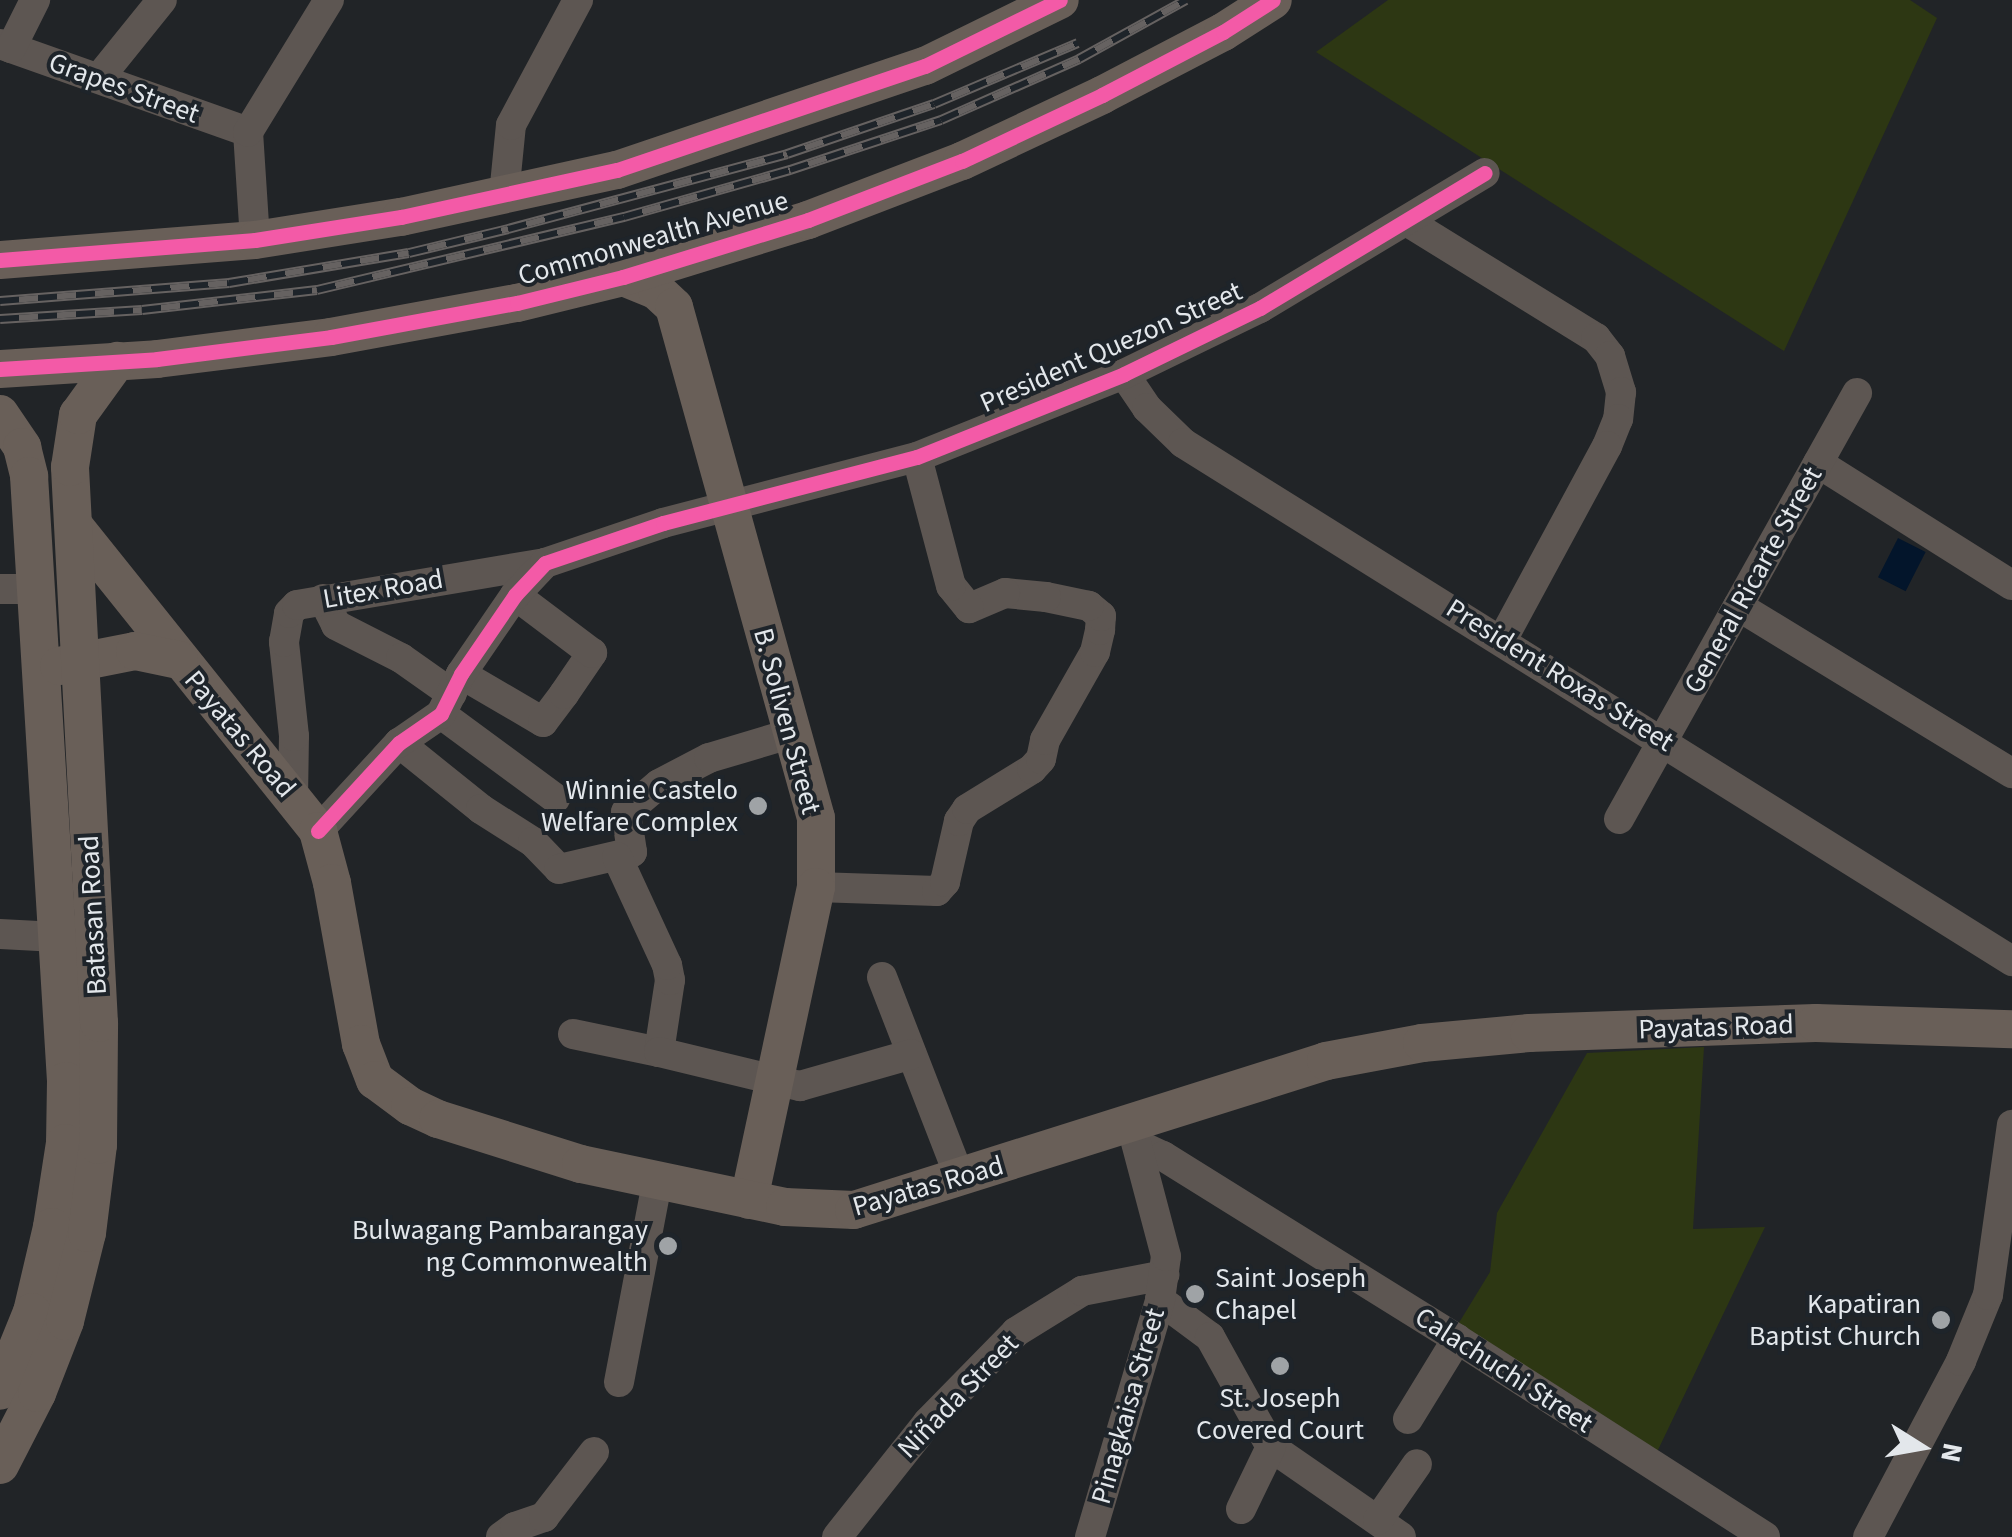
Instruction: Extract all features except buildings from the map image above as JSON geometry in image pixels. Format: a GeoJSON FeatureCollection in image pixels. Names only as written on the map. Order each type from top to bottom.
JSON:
{"type":"FeatureCollection","features":[{"type":"Feature","properties":{"kind":"main road"},"geometry":{"type":"LineString","coordinates":[[0,260],[255,240],[504,195],[617,170],[820,106],[925,66],[1060,0]]}},
{"type":"Feature","properties":{"kind":"main road","name":"Commonwealth Avenue"},"geometry":{"type":"LineString","coordinates":[[0,370],[330,338],[517,302],[622,277],[808,220],[962,161],[1102,95],[1223,32],[1273,0]]}},
{"type":"Feature","properties":{"kind":"main road","name":"B. Soliven Street"},"geometry":{"type":"LineString","coordinates":[[622,277],[656,291],[674,306],[816,818],[816,887],[749,1200]]}},
{"type":"Feature","properties":{"kind":"main road","name":"Batasan Road"},"geometry":{"type":"LineString","coordinates":[[0,1465],[38,1394],[65,1321],[87,1233],[98,1145],[99,1023],[70,466],[78,414],[117,361]]}},
{"type":"Feature","properties":{"kind":"main road","name":"Batasan Road"},"geometry":{"type":"LineString","coordinates":[[0,414],[22,447],[30,476],[58,936],[65,1144],[32,1312],[0,1391]]}},
{"type":"Feature","properties":{"kind":"main road","name":"Payatas Road"},"geometry":{"type":"LineString","coordinates":[[74,526],[318,831],[332,883],[361,1044],[375,1080],[410,1106],[464,1129],[658,1182],[749,1200],[854,1210],[960,1178],[1134,1134],[1326,1061],[1483,1037],[1816,1023],[2012,1029]]}},
{"type":"Feature","properties":{"kind":"main road"},"geometry":{"type":"LineString","coordinates":[[42,667],[82,664],[103,654],[135,651],[179,660]]}},
{"type":"Feature","properties":{"kind":"street"},"geometry":{"type":"LineString","coordinates":[[6,46],[35,0]]}},
{"type":"Feature","properties":{"kind":"street"},"geometry":{"type":"LineString","coordinates":[[99,78],[162,0]]}},
{"type":"Feature","properties":{"kind":"street"},"geometry":{"type":"LineString","coordinates":[[255,240],[248,132],[329,0]]}},
{"type":"Feature","properties":{"kind":"street"},"geometry":{"type":"LineString","coordinates":[[504,195],[510,125],[578,0]]}},
{"type":"Feature","properties":{"kind":"street","name":"Grapes Street"},"geometry":{"type":"LineString","coordinates":[[6,46],[248,132]]}},
{"type":"Feature","properties":{"kind":"street","name":"President Quezon Street"},"geometry":{"type":"LineString","coordinates":[[730,508],[917,457],[1124,374],[1260,308],[1485,172]]}},
{"type":"Feature","properties":{"kind":"street"},"geometry":{"type":"LineString","coordinates":[[1408,222],[1596,338],[1610,356],[1621,392],[1618,419],[1606,446],[1503,638]]}},
{"type":"Feature","properties":{"kind":"street","name":"President Roxas Street"},"geometry":{"type":"LineString","coordinates":[[1124,374],[1147,408],[1183,443],[1503,638],[2011,958]]}},
{"type":"Feature","properties":{"kind":"street","name":"General Ricarte Street"},"geometry":{"type":"LineString","coordinates":[[1619,819],[1857,393]]}},
{"type":"Feature","properties":{"kind":"street"},"geometry":{"type":"LineString","coordinates":[[816,887],[937,891],[945,882],[959,820],[967,809],[1032,769],[1040,759],[1045,740],[1094,652],[1100,630],[1097,611],[1046,597],[1004,593],[970,608],[951,586],[917,457]]}},
{"type":"Feature","properties":{"kind":"street"},"geometry":{"type":"LineString","coordinates":[[1818,463],[2012,585]]}},
{"type":"Feature","properties":{"kind":"street","name":"Litex Road"},"geometry":{"type":"LineString","coordinates":[[293,798],[294,747],[284,636],[289,613],[296,605],[545,563],[662,523],[730,508]]}},
{"type":"Feature","properties":{"kind":"street"},"geometry":{"type":"LineString","coordinates":[[318,831],[399,743],[451,694],[515,595],[545,563]]}},
{"type":"Feature","properties":{"kind":"street"},"geometry":{"type":"LineString","coordinates":[[0,589],[38,589]]}},
{"type":"Feature","properties":{"kind":"street"},"geometry":{"type":"LineString","coordinates":[[451,694],[542,722],[592,652],[515,595]]}},
{"type":"Feature","properties":{"kind":"street"},"geometry":{"type":"LineString","coordinates":[[323,599],[336,625],[401,658],[451,694],[555,798]]}},
{"type":"Feature","properties":{"kind":"street"},"geometry":{"type":"LineString","coordinates":[[1738,606],[2012,772]]}},
{"type":"Feature","properties":{"kind":"street"},"geometry":{"type":"LineString","coordinates":[[399,743],[481,808],[532,842],[556,869],[632,852],[626,812],[659,784],[709,758],[793,733]]}},
{"type":"Feature","properties":{"kind":"street"},"geometry":{"type":"LineString","coordinates":[[617,857],[667,965],[670,980],[660,1052]]}},
{"type":"Feature","properties":{"kind":"street"},"geometry":{"type":"LineString","coordinates":[[0,934],[58,936]]}},
{"type":"Feature","properties":{"kind":"street"},"geometry":{"type":"LineString","coordinates":[[882,977],[960,1178]]}},
{"type":"Feature","properties":{"kind":"street"},"geometry":{"type":"LineString","coordinates":[[573,1034],[776,1083],[812,1084],[912,1054]]}},
{"type":"Feature","properties":{"kind":"street"},"geometry":{"type":"LineString","coordinates":[[1869,1536],[1962,1361],[1988,1295],[2012,1126]]}},
{"type":"Feature","properties":{"kind":"street","name":"Pinagkaisa Street"},"geometry":{"type":"LineString","coordinates":[[1090,1537],[1162,1288],[1166,1256],[1162,1228],[1134,1134]]}},
{"type":"Feature","properties":{"kind":"street","name":"Calachuchi Street"},"geometry":{"type":"LineString","coordinates":[[1134,1134],[1764,1537]]}},
{"type":"Feature","properties":{"kind":"street"},"geometry":{"type":"LineString","coordinates":[[618,1382],[658,1182]]}},
{"type":"Feature","properties":{"kind":"street"},"geometry":{"type":"LineString","coordinates":[[1162,1288],[1210,1337],[1271,1447],[1390,1529],[1417,1464]]}},
{"type":"Feature","properties":{"kind":"street","name":"Niñada Street"},"geometry":{"type":"LineString","coordinates":[[837,1537],[928,1422],[1016,1332],[1082,1291],[1162,1288]]}},
{"type":"Feature","properties":{"kind":"street"},"geometry":{"type":"LineString","coordinates":[[1408,1420],[1457,1339]]}},
{"type":"Feature","properties":{"kind":"street"},"geometry":{"type":"LineString","coordinates":[[1242,1509],[1271,1447]]}},
{"type":"Feature","properties":{"kind":"street"},"geometry":{"type":"LineString","coordinates":[[501,1537],[514,1527],[544,1517],[594,1452]]}},
{"type":"Feature","properties":{"kind":"green space"},"geometry":{"type":"Polygon","coordinates":[[[1388,0],[1910,0],[1937,18],[1784,351],[1316,52],[1388,0]]]}},
{"type":"Feature","properties":{"kind":"green space"},"geometry":{"type":"Polygon","coordinates":[[[1704,1047],[1693,1229],[1765,1227],[1657,1452],[1457,1326],[1490,1272],[1497,1213],[1587,1053],[1704,1047]]]}},
{"type":"Feature","properties":{"kind":"water"},"geometry":{"type":"Polygon","coordinates":[[[1898,538],[1926,552],[1906,591],[1878,577],[1898,538]]]}},
{"type":"Feature","properties":{"kind":"railway"},"geometry":{"type":"LineString","coordinates":[[0,319],[142,310],[317,290],[624,217],[790,170],[941,120],[1079,59],[1186,0]]}},
{"type":"Feature","properties":{"kind":"railway"},"geometry":{"type":"LineString","coordinates":[[0,301],[229,283],[409,253],[787,154],[934,104],[1078,43]]}},
{"type":"Feature","properties":{"kind":"cycle path"},"geometry":{"type":"LineString","coordinates":[[0,260],[255,240],[401,217],[617,170],[925,66],[1060,0]]}},
{"type":"Feature","properties":{"kind":"cycle path"},"geometry":{"type":"LineString","coordinates":[[0,369],[157,359],[331,337],[517,303],[623,277],[808,220],[962,161],[1102,95],[1223,32],[1273,0]]}},
{"type":"Feature","properties":{"kind":"cycle path"},"geometry":{"type":"LineString","coordinates":[[318,831],[399,743],[441,714],[461,674],[515,595],[545,563],[663,523],[917,457],[1124,374],[1260,308],[1485,173]]}},
{"type":"Feature","properties":{"kind":"place","name":"Winnie Castelo Welfare Complex"},"geometry":{"type":"Point","coordinates":[758,806]}},
{"type":"Feature","properties":{"kind":"place","name":"Bulwagang Pambarangay ng Commonwealth"},"geometry":{"type":"Point","coordinates":[668,1246]}},
{"type":"Feature","properties":{"kind":"place","name":"Saint Joseph Chapel"},"geometry":{"type":"Point","coordinates":[1195,1294]}},
{"type":"Feature","properties":{"kind":"place","name":"Kapatiran Baptist Church"},"geometry":{"type":"Point","coordinates":[1941,1320]}},
{"type":"Feature","properties":{"kind":"place","name":"St. Joseph Covered Court"},"geometry":{"type":"Point","coordinates":[1280,1366]}}]}
